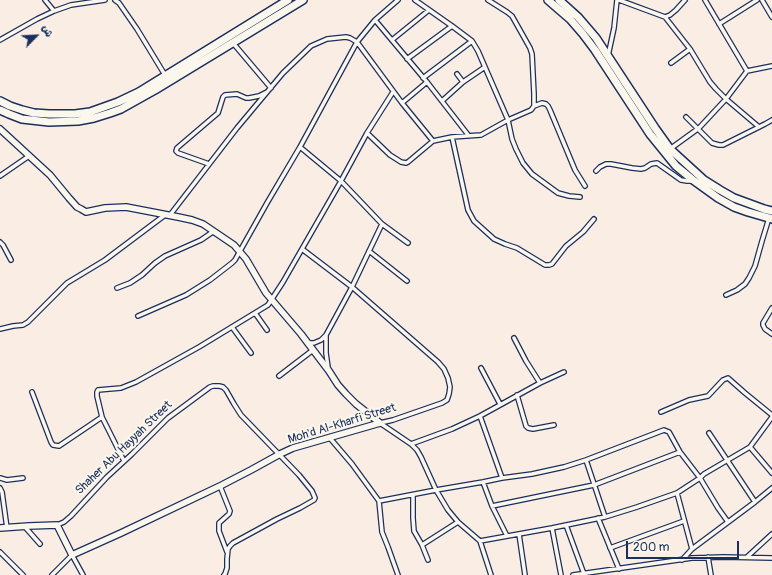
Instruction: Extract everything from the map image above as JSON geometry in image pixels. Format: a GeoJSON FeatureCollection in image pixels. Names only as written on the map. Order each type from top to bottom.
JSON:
{"type":"FeatureCollection","features":[{"type":"Feature","properties":{"kind":"highway"},"geometry":{"type":"LineString","coordinates":[[262,20],[288,0]]}},
{"type":"Feature","properties":{"kind":"highway"},"geometry":{"type":"LineString","coordinates":[[0,101],[10,106],[34,113],[75,114],[90,112],[118,102],[139,92],[165,75],[262,20],[302,0]]}},
{"type":"Feature","properties":{"kind":"highway"},"geometry":{"type":"LineString","coordinates":[[548,0],[583,34],[650,134],[676,166],[718,198],[734,207],[771,219]]}},
{"type":"Feature","properties":{"kind":"highway"},"geometry":{"type":"LineString","coordinates":[[559,0],[581,20],[596,38],[670,149],[704,180],[720,190],[734,198],[772,211]]}},
{"type":"Feature","properties":{"kind":"highway"},"geometry":{"type":"LineString","coordinates":[[0,110],[22,119],[49,122],[78,121],[116,111],[129,105],[232,43],[249,28]]}},
{"type":"Feature","properties":{"kind":"street"},"geometry":{"type":"LineString","coordinates":[[45,0],[54,11]]}},
{"type":"Feature","properties":{"kind":"street"},"geometry":{"type":"LineString","coordinates":[[0,40],[54,11],[71,5],[105,0]]}},
{"type":"Feature","properties":{"kind":"street"},"geometry":{"type":"LineString","coordinates":[[115,0],[119,3],[137,29],[165,75]]}},
{"type":"Feature","properties":{"kind":"street"},"geometry":{"type":"LineString","coordinates":[[138,316],[178,299],[210,280],[232,263],[300,146],[357,42],[375,20],[398,0]]}},
{"type":"Feature","properties":{"kind":"street"},"geometry":{"type":"LineString","coordinates":[[415,0],[472,42],[485,67],[508,120],[516,149],[524,164],[532,174],[558,193],[580,197]]}},
{"type":"Feature","properties":{"kind":"street"},"geometry":{"type":"LineString","coordinates":[[488,0],[512,16],[530,48],[532,54],[534,106]]}},
{"type":"Feature","properties":{"kind":"street"},"geometry":{"type":"LineString","coordinates":[[608,57],[618,0],[665,17],[690,49],[710,82],[726,99],[759,127]]}},
{"type":"Feature","properties":{"kind":"street"},"geometry":{"type":"LineString","coordinates":[[665,17],[673,12],[685,0]]}},
{"type":"Feature","properties":{"kind":"street"},"geometry":{"type":"LineString","coordinates":[[705,0],[747,71]]}},
{"type":"Feature","properties":{"kind":"street"},"geometry":{"type":"LineString","coordinates":[[719,24],[757,0]]}},
{"type":"Feature","properties":{"kind":"street"},"geometry":{"type":"LineString","coordinates":[[762,0],[772,17]]}},
{"type":"Feature","properties":{"kind":"street"},"geometry":{"type":"LineString","coordinates":[[392,40],[429,10]]}},
{"type":"Feature","properties":{"kind":"street"},"geometry":{"type":"LineString","coordinates":[[375,20],[427,82],[469,136]]}},
{"type":"Feature","properties":{"kind":"street"},"geometry":{"type":"LineString","coordinates":[[407,59],[452,26]]}},
{"type":"Feature","properties":{"kind":"street"},"geometry":{"type":"LineString","coordinates":[[0,330],[13,326],[24,325],[67,283],[105,260],[168,215],[283,73],[311,46],[327,39],[350,38],[357,42],[393,92],[433,141]]}},
{"type":"Feature","properties":{"kind":"street"},"geometry":{"type":"LineString","coordinates":[[423,78],[472,42]]}},
{"type":"Feature","properties":{"kind":"street"},"geometry":{"type":"LineString","coordinates":[[232,43],[271,88]]}},
{"type":"Feature","properties":{"kind":"street"},"geometry":{"type":"LineString","coordinates":[[671,63],[690,49]]}},
{"type":"Feature","properties":{"kind":"street"},"geometry":{"type":"LineString","coordinates":[[670,149],[699,128],[726,99],[747,71],[772,66]]}},
{"type":"Feature","properties":{"kind":"street"},"geometry":{"type":"LineString","coordinates":[[442,101],[463,82],[485,67]]}},
{"type":"Feature","properties":{"kind":"street"},"geometry":{"type":"LineString","coordinates":[[457,74],[463,82]]}},
{"type":"Feature","properties":{"kind":"street"},"geometry":{"type":"LineString","coordinates":[[402,103],[427,82]]}},
{"type":"Feature","properties":{"kind":"street"},"geometry":{"type":"LineString","coordinates":[[209,164],[178,152],[176,151],[176,148],[218,113],[222,97],[237,94],[249,98],[268,92]]}},
{"type":"Feature","properties":{"kind":"street"},"geometry":{"type":"LineString","coordinates":[[124,461],[102,417],[97,396],[98,390],[122,388],[132,384],[192,351],[268,305],[393,92]]}},
{"type":"Feature","properties":{"kind":"street"},"geometry":{"type":"LineString","coordinates":[[367,134],[386,151],[403,163],[408,162],[433,141],[452,137],[477,136],[508,120],[529,112],[534,106],[544,102],[550,110],[575,170],[585,186]]}},
{"type":"Feature","properties":{"kind":"street"},"geometry":{"type":"LineString","coordinates":[[686,117],[699,128],[712,143],[719,146],[772,120]]}},
{"type":"Feature","properties":{"kind":"street"},"geometry":{"type":"LineString","coordinates":[[0,129],[50,175],[77,207],[86,212],[105,208],[126,207],[186,218],[199,222],[234,245],[253,270],[266,293],[308,343],[346,394],[380,423],[411,444],[421,457],[436,490],[448,510],[458,522],[480,541],[491,575]]}},
{"type":"Feature","properties":{"kind":"street"},"geometry":{"type":"LineString","coordinates":[[452,137],[468,210],[474,221],[494,238],[517,248],[545,265],[549,265],[552,264],[566,246],[583,232],[594,219]]}},
{"type":"Feature","properties":{"kind":"street"},"geometry":{"type":"LineString","coordinates":[[300,146],[341,181],[382,224],[408,243]]}},
{"type":"Feature","properties":{"kind":"street"},"geometry":{"type":"LineString","coordinates":[[0,176],[29,156]]}},
{"type":"Feature","properties":{"kind":"street"},"geometry":{"type":"LineString","coordinates":[[596,171],[606,164],[638,169],[657,163],[681,180],[693,180]]}},
{"type":"Feature","properties":{"kind":"street"},"geometry":{"type":"LineString","coordinates":[[726,295],[737,290],[745,284],[749,278],[755,266],[762,241],[771,219]]}},
{"type":"Feature","properties":{"kind":"street"},"geometry":{"type":"LineString","coordinates":[[308,343],[314,343],[321,340],[326,335],[352,287],[382,224]]}},
{"type":"Feature","properties":{"kind":"street"},"geometry":{"type":"LineString","coordinates":[[117,288],[130,283],[142,275],[160,259],[201,240],[214,231]]}},
{"type":"Feature","properties":{"kind":"street"},"geometry":{"type":"LineString","coordinates":[[0,242],[11,260]]}},
{"type":"Feature","properties":{"kind":"street","name":"Moh'd Al-Kharfi Street"},"geometry":{"type":"LineString","coordinates":[[52,575],[72,555],[220,486],[280,454],[306,444],[393,420],[447,400],[450,387],[448,378],[444,369],[438,362],[352,287],[302,249]]}},
{"type":"Feature","properties":{"kind":"street"},"geometry":{"type":"LineString","coordinates":[[369,251],[408,281]]}},
{"type":"Feature","properties":{"kind":"street"},"geometry":{"type":"LineString","coordinates":[[772,308],[763,325],[765,329],[772,334]]}},
{"type":"Feature","properties":{"kind":"street"},"geometry":{"type":"LineString","coordinates":[[255,313],[268,330]]}},
{"type":"Feature","properties":{"kind":"street"},"geometry":{"type":"LineString","coordinates":[[232,327],[251,353]]}},
{"type":"Feature","properties":{"kind":"street"},"geometry":{"type":"LineString","coordinates":[[326,335],[326,353],[329,371]]}},
{"type":"Feature","properties":{"kind":"street"},"geometry":{"type":"LineString","coordinates":[[514,338],[540,383]]}},
{"type":"Feature","properties":{"kind":"street"},"geometry":{"type":"LineString","coordinates":[[279,376],[313,350]]}},
{"type":"Feature","properties":{"kind":"street"},"geometry":{"type":"LineString","coordinates":[[480,368],[500,404]]}},
{"type":"Feature","properties":{"kind":"street"},"geometry":{"type":"LineString","coordinates":[[411,444],[452,429],[480,416],[517,395],[564,372]]}},
{"type":"Feature","properties":{"kind":"street"},"geometry":{"type":"LineString","coordinates":[[480,541],[605,517],[677,493],[704,474],[750,447],[772,416],[728,378],[723,380],[708,396],[689,400],[661,412]]}},
{"type":"Feature","properties":{"kind":"street","name":"Shaher Abu Hayyah Street"},"geometry":{"type":"LineString","coordinates":[[57,525],[64,522],[71,516],[107,477],[168,418],[216,385],[223,387],[226,390],[241,415],[280,454]]}},
{"type":"Feature","properties":{"kind":"street"},"geometry":{"type":"LineString","coordinates":[[32,392],[51,442],[55,446],[59,446],[102,417]]}},
{"type":"Feature","properties":{"kind":"street"},"geometry":{"type":"LineString","coordinates":[[517,395],[526,426],[528,428],[533,429],[554,425]]}},
{"type":"Feature","properties":{"kind":"street"},"geometry":{"type":"LineString","coordinates":[[480,416],[502,478]]}},
{"type":"Feature","properties":{"kind":"street"},"geometry":{"type":"LineString","coordinates":[[379,501],[502,478],[549,471],[586,460],[664,430],[669,432],[673,437],[680,452],[700,478],[728,522]]}},
{"type":"Feature","properties":{"kind":"street"},"geometry":{"type":"LineString","coordinates":[[709,433],[755,502]]}},
{"type":"Feature","properties":{"kind":"street"},"geometry":{"type":"LineString","coordinates":[[329,438],[352,464],[379,501],[382,532],[398,575]]}},
{"type":"Feature","properties":{"kind":"street"},"geometry":{"type":"LineString","coordinates":[[750,447],[772,473]]}},
{"type":"Feature","properties":{"kind":"street"},"geometry":{"type":"LineString","coordinates":[[492,506],[594,485],[680,452]]}},
{"type":"Feature","properties":{"kind":"street"},"geometry":{"type":"LineString","coordinates":[[227,552],[233,543],[300,508],[314,499],[312,491],[280,454]]}},
{"type":"Feature","properties":{"kind":"street"},"geometry":{"type":"LineString","coordinates":[[586,460],[605,517]]}},
{"type":"Feature","properties":{"kind":"street"},"geometry":{"type":"LineString","coordinates":[[0,478],[7,480],[23,478]]}},
{"type":"Feature","properties":{"kind":"street"},"geometry":{"type":"LineString","coordinates":[[483,482],[492,506],[507,536]]}},
{"type":"Feature","properties":{"kind":"street"},"geometry":{"type":"LineString","coordinates":[[220,486],[230,511],[230,514],[219,523],[219,530],[227,552],[227,571],[224,575]]}},
{"type":"Feature","properties":{"kind":"street"},"geometry":{"type":"LineString","coordinates":[[0,488],[2,492],[7,528]]}},
{"type":"Feature","properties":{"kind":"street"},"geometry":{"type":"LineString","coordinates":[[682,560],[692,549],[772,488]]}},
{"type":"Feature","properties":{"kind":"street"},"geometry":{"type":"LineString","coordinates":[[677,493],[692,549]]}},
{"type":"Feature","properties":{"kind":"street"},"geometry":{"type":"LineString","coordinates":[[413,495],[414,531],[428,560]]}},
{"type":"Feature","properties":{"kind":"street"},"geometry":{"type":"LineString","coordinates":[[598,518],[619,569]]}},
{"type":"Feature","properties":{"kind":"street"},"geometry":{"type":"LineString","coordinates":[[610,548],[684,521]]}},
{"type":"Feature","properties":{"kind":"street"},"geometry":{"type":"LineString","coordinates":[[422,545],[458,522]]}},
{"type":"Feature","properties":{"kind":"street"},"geometry":{"type":"LineString","coordinates":[[0,528],[57,525],[83,575]]}},
{"type":"Feature","properties":{"kind":"street"},"geometry":{"type":"LineString","coordinates":[[566,525],[584,574]]}},
{"type":"Feature","properties":{"kind":"street"},"geometry":{"type":"LineString","coordinates":[[24,526],[40,544]]}},
{"type":"Feature","properties":{"kind":"street"},"geometry":{"type":"LineString","coordinates":[[552,528],[561,575]]}},
{"type":"Feature","properties":{"kind":"street"},"geometry":{"type":"LineString","coordinates":[[518,534],[525,575]]}},
{"type":"Feature","properties":{"kind":"street"},"geometry":{"type":"LineString","coordinates":[[747,557],[772,534]]}},
{"type":"Feature","properties":{"kind":"street"},"geometry":{"type":"LineString","coordinates":[[0,552],[23,575]]}},
{"type":"Feature","properties":{"kind":"street"},"geometry":{"type":"LineString","coordinates":[[573,575],[708,557],[772,558]]}},
{"type":"Feature","properties":{"kind":"street"},"geometry":{"type":"LineString","coordinates":[[708,557],[711,575]]}},
{"type":"Feature","properties":{"kind":"street"},"geometry":{"type":"LineString","coordinates":[[227,571],[231,575]]}}]}
